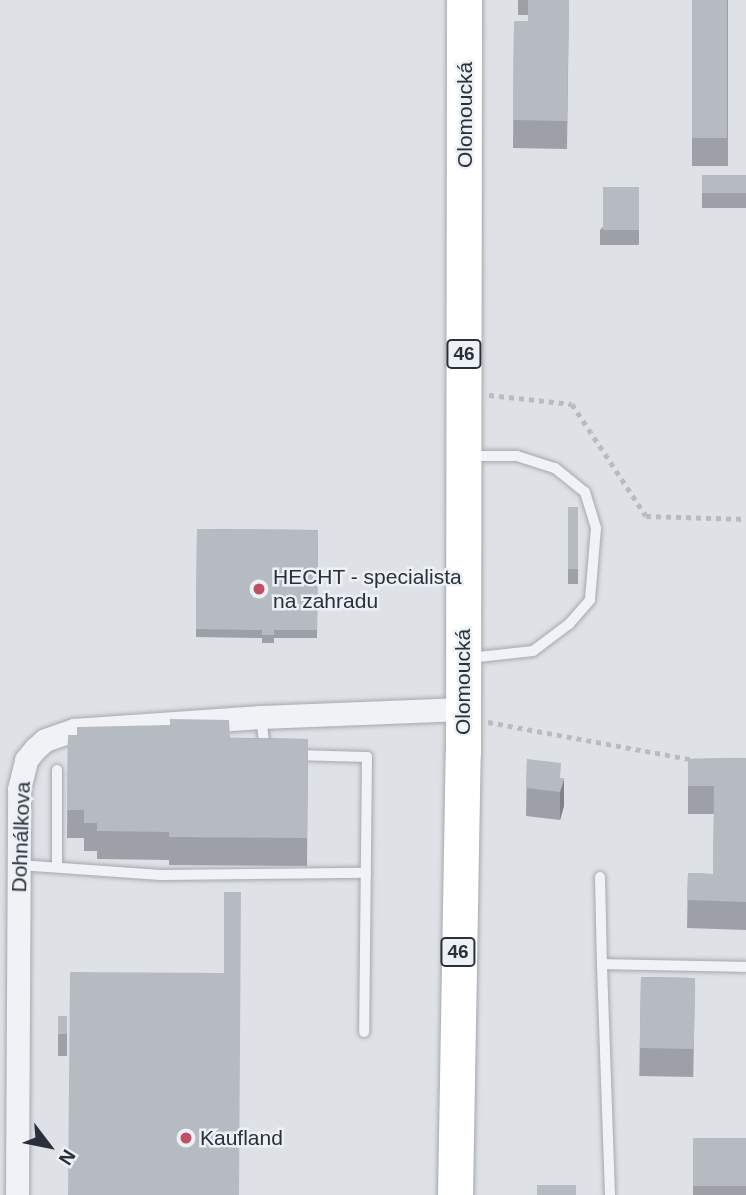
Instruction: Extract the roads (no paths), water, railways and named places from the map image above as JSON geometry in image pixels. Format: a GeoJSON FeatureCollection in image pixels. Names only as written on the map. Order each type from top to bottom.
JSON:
{"type":"FeatureCollection","features":[{"type":"Feature","properties":{"kind":"main road","name":"Olomoucká"},"geometry":{"type":"LineString","coordinates":[[455,1195],[463,713],[464,0]]}},
{"type":"Feature","properties":{"kind":"street","name":"Dohnálkova"},"geometry":{"type":"LineString","coordinates":[[17,1195],[19,865],[22,775],[26,760],[45,740],[74,730],[261,717],[463,713]]}},
{"type":"Feature","properties":{"kind":"lane"},"geometry":{"type":"LineString","coordinates":[[463,659],[533,650],[569,624],[590,600],[596,528],[585,492],[555,468],[517,456],[464,456]]}},
{"type":"Feature","properties":{"kind":"lane"},"geometry":{"type":"LineString","coordinates":[[261,717],[265,748],[276,755],[367,757],[364,1032]]}},
{"type":"Feature","properties":{"kind":"lane"},"geometry":{"type":"LineString","coordinates":[[57,770],[57,867]]}},
{"type":"Feature","properties":{"kind":"lane"},"geometry":{"type":"LineString","coordinates":[[19,865],[161,875],[366,873]]}},
{"type":"Feature","properties":{"kind":"lane"},"geometry":{"type":"LineString","coordinates":[[600,877],[610,1195]]}},
{"type":"Feature","properties":{"kind":"lane"},"geometry":{"type":"LineString","coordinates":[[603,964],[746,967]]}},
{"type":"Feature","properties":{"kind":"place","name":"HECHT - specialista na zahradu"},"geometry":{"type":"Point","coordinates":[259,589]}},
{"type":"Feature","properties":{"kind":"place","name":"Kaufland"},"geometry":{"type":"Point","coordinates":[186,1138]}}]}
